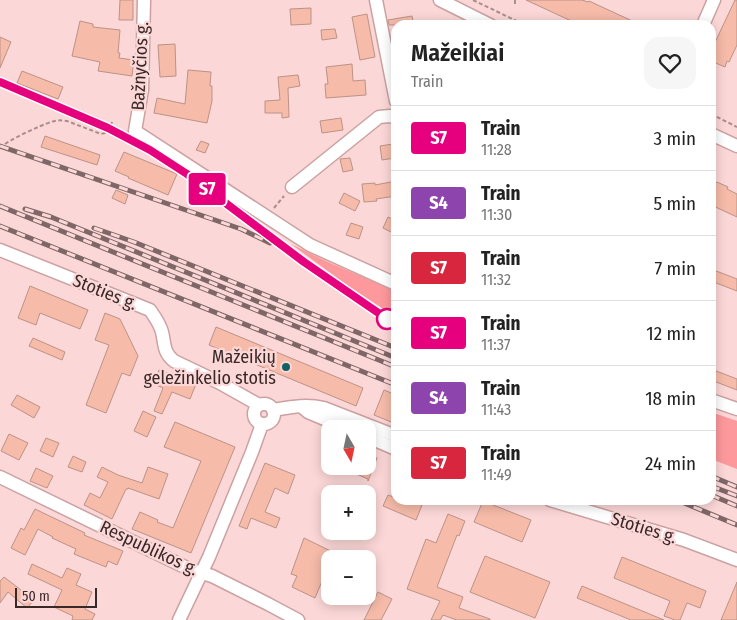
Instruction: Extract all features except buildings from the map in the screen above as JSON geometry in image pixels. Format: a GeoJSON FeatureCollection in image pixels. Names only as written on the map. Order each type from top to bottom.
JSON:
{"type":"FeatureCollection","features":[{"type":"Feature","properties":{"kind":"street","name":"Bažnyčios g."},"geometry":{"type":"LineString","coordinates":[[144,0],[142,90],[135,131],[310,245],[391,282]]}},
{"type":"Feature","properties":{"kind":"street"},"geometry":{"type":"LineString","coordinates":[[376,0],[391,76]]}},
{"type":"Feature","properties":{"kind":"street"},"geometry":{"type":"LineString","coordinates":[[440,0],[480,20]]}},
{"type":"Feature","properties":{"kind":"street"},"geometry":{"type":"LineString","coordinates":[[705,20],[714,0]]}},
{"type":"Feature","properties":{"kind":"street"},"geometry":{"type":"LineString","coordinates":[[292,187],[379,118],[391,116]]}},
{"type":"Feature","properties":{"kind":"street"},"geometry":{"type":"LineString","coordinates":[[716,136],[737,146]]}},
{"type":"Feature","properties":{"kind":"street","name":"Stoties g."},"geometry":{"type":"LineString","coordinates":[[0,250],[150,310],[161,330],[168,356],[174,361],[220,383],[259,405]]}},
{"type":"Feature","properties":{"kind":"street"},"geometry":{"type":"LineString","coordinates":[[716,402],[737,409]]}},
{"type":"Feature","properties":{"kind":"street"},"geometry":{"type":"LineString","coordinates":[[259,405],[269,405],[274,410],[274,416],[268,424],[259,423],[254,417],[254,411],[259,405]]}},
{"type":"Feature","properties":{"kind":"street"},"geometry":{"type":"LineString","coordinates":[[274,410],[300,405],[324,408],[391,434]]}},
{"type":"Feature","properties":{"kind":"street"},"geometry":{"type":"LineString","coordinates":[[300,405],[308,412],[327,420]]}},
{"type":"Feature","properties":{"kind":"street"},"geometry":{"type":"LineString","coordinates":[[179,620],[209,557],[262,424]]}},
{"type":"Feature","properties":{"kind":"street"},"geometry":{"type":"LineString","coordinates":[[376,440],[391,447]]}},
{"type":"Feature","properties":{"kind":"street","name":"Respublikos g."},"geometry":{"type":"LineString","coordinates":[[0,477],[189,569],[212,576],[298,620]]}},
{"type":"Feature","properties":{"kind":"street","name":"Stoties g."},"geometry":{"type":"LineString","coordinates":[[567,505],[684,540],[737,560]]}},
{"type":"Feature","properties":{"kind":"path"},"geometry":{"type":"LineString","coordinates":[[473,0],[515,20]]}},
{"type":"Feature","properties":{"kind":"path"},"geometry":{"type":"LineString","coordinates":[[515,0],[515,6]]}},
{"type":"Feature","properties":{"kind":"path"},"geometry":{"type":"LineString","coordinates":[[716,116],[737,127]]}},
{"type":"Feature","properties":{"kind":"path"},"geometry":{"type":"LineString","coordinates":[[0,148],[6,142],[51,122],[67,121],[101,134],[105,133],[112,121]]}},
{"type":"Feature","properties":{"kind":"shaded area"},"geometry":{"type":"Polygon","coordinates":[[[291,244],[391,289],[391,314],[351,288],[291,244]]]}},
{"type":"Feature","properties":{"kind":"shaded area"},"geometry":{"type":"Polygon","coordinates":[[[716,414],[737,421],[737,469],[716,461],[716,414]]]}},
{"type":"Feature","properties":{"kind":"railway"},"geometry":{"type":"LineString","coordinates":[[0,82],[109,128],[150,150],[187,174],[304,262],[391,322]]}},
{"type":"Feature","properties":{"kind":"railway"},"geometry":{"type":"LineString","coordinates":[[0,146],[241,229],[270,243]]}},
{"type":"Feature","properties":{"kind":"railway"},"geometry":{"type":"LineString","coordinates":[[0,206],[391,365]]}},
{"type":"Feature","properties":{"kind":"railway"},"geometry":{"type":"LineString","coordinates":[[25,209],[51,217],[391,356]]}},
{"type":"Feature","properties":{"kind":"railway"},"geometry":{"type":"LineString","coordinates":[[0,226],[391,383]]}},
{"type":"Feature","properties":{"kind":"railway"},"geometry":{"type":"LineString","coordinates":[[94,228],[134,242],[391,346]]}},
{"type":"Feature","properties":{"kind":"railway"},"geometry":{"type":"LineString","coordinates":[[716,478],[737,487]]}},
{"type":"Feature","properties":{"kind":"railway"},"geometry":{"type":"LineString","coordinates":[[716,488],[737,496]]}},
{"type":"Feature","properties":{"kind":"railway"},"geometry":{"type":"LineString","coordinates":[[716,497],[737,506]]}},
{"type":"Feature","properties":{"kind":"railway"},"geometry":{"type":"LineString","coordinates":[[689,505],[737,525]]}},
{"type":"Feature","properties":{"kind":"train","name":"S7"},"geometry":{"type":"LineString","coordinates":[[0,82],[108,128],[150,150],[187,174],[304,262],[391,322]]}},
{"type":"Feature","properties":{"kind":"place","name":"Mažeikių geležinkelio stotis"},"geometry":{"type":"Point","coordinates":[286,367]}}]}
